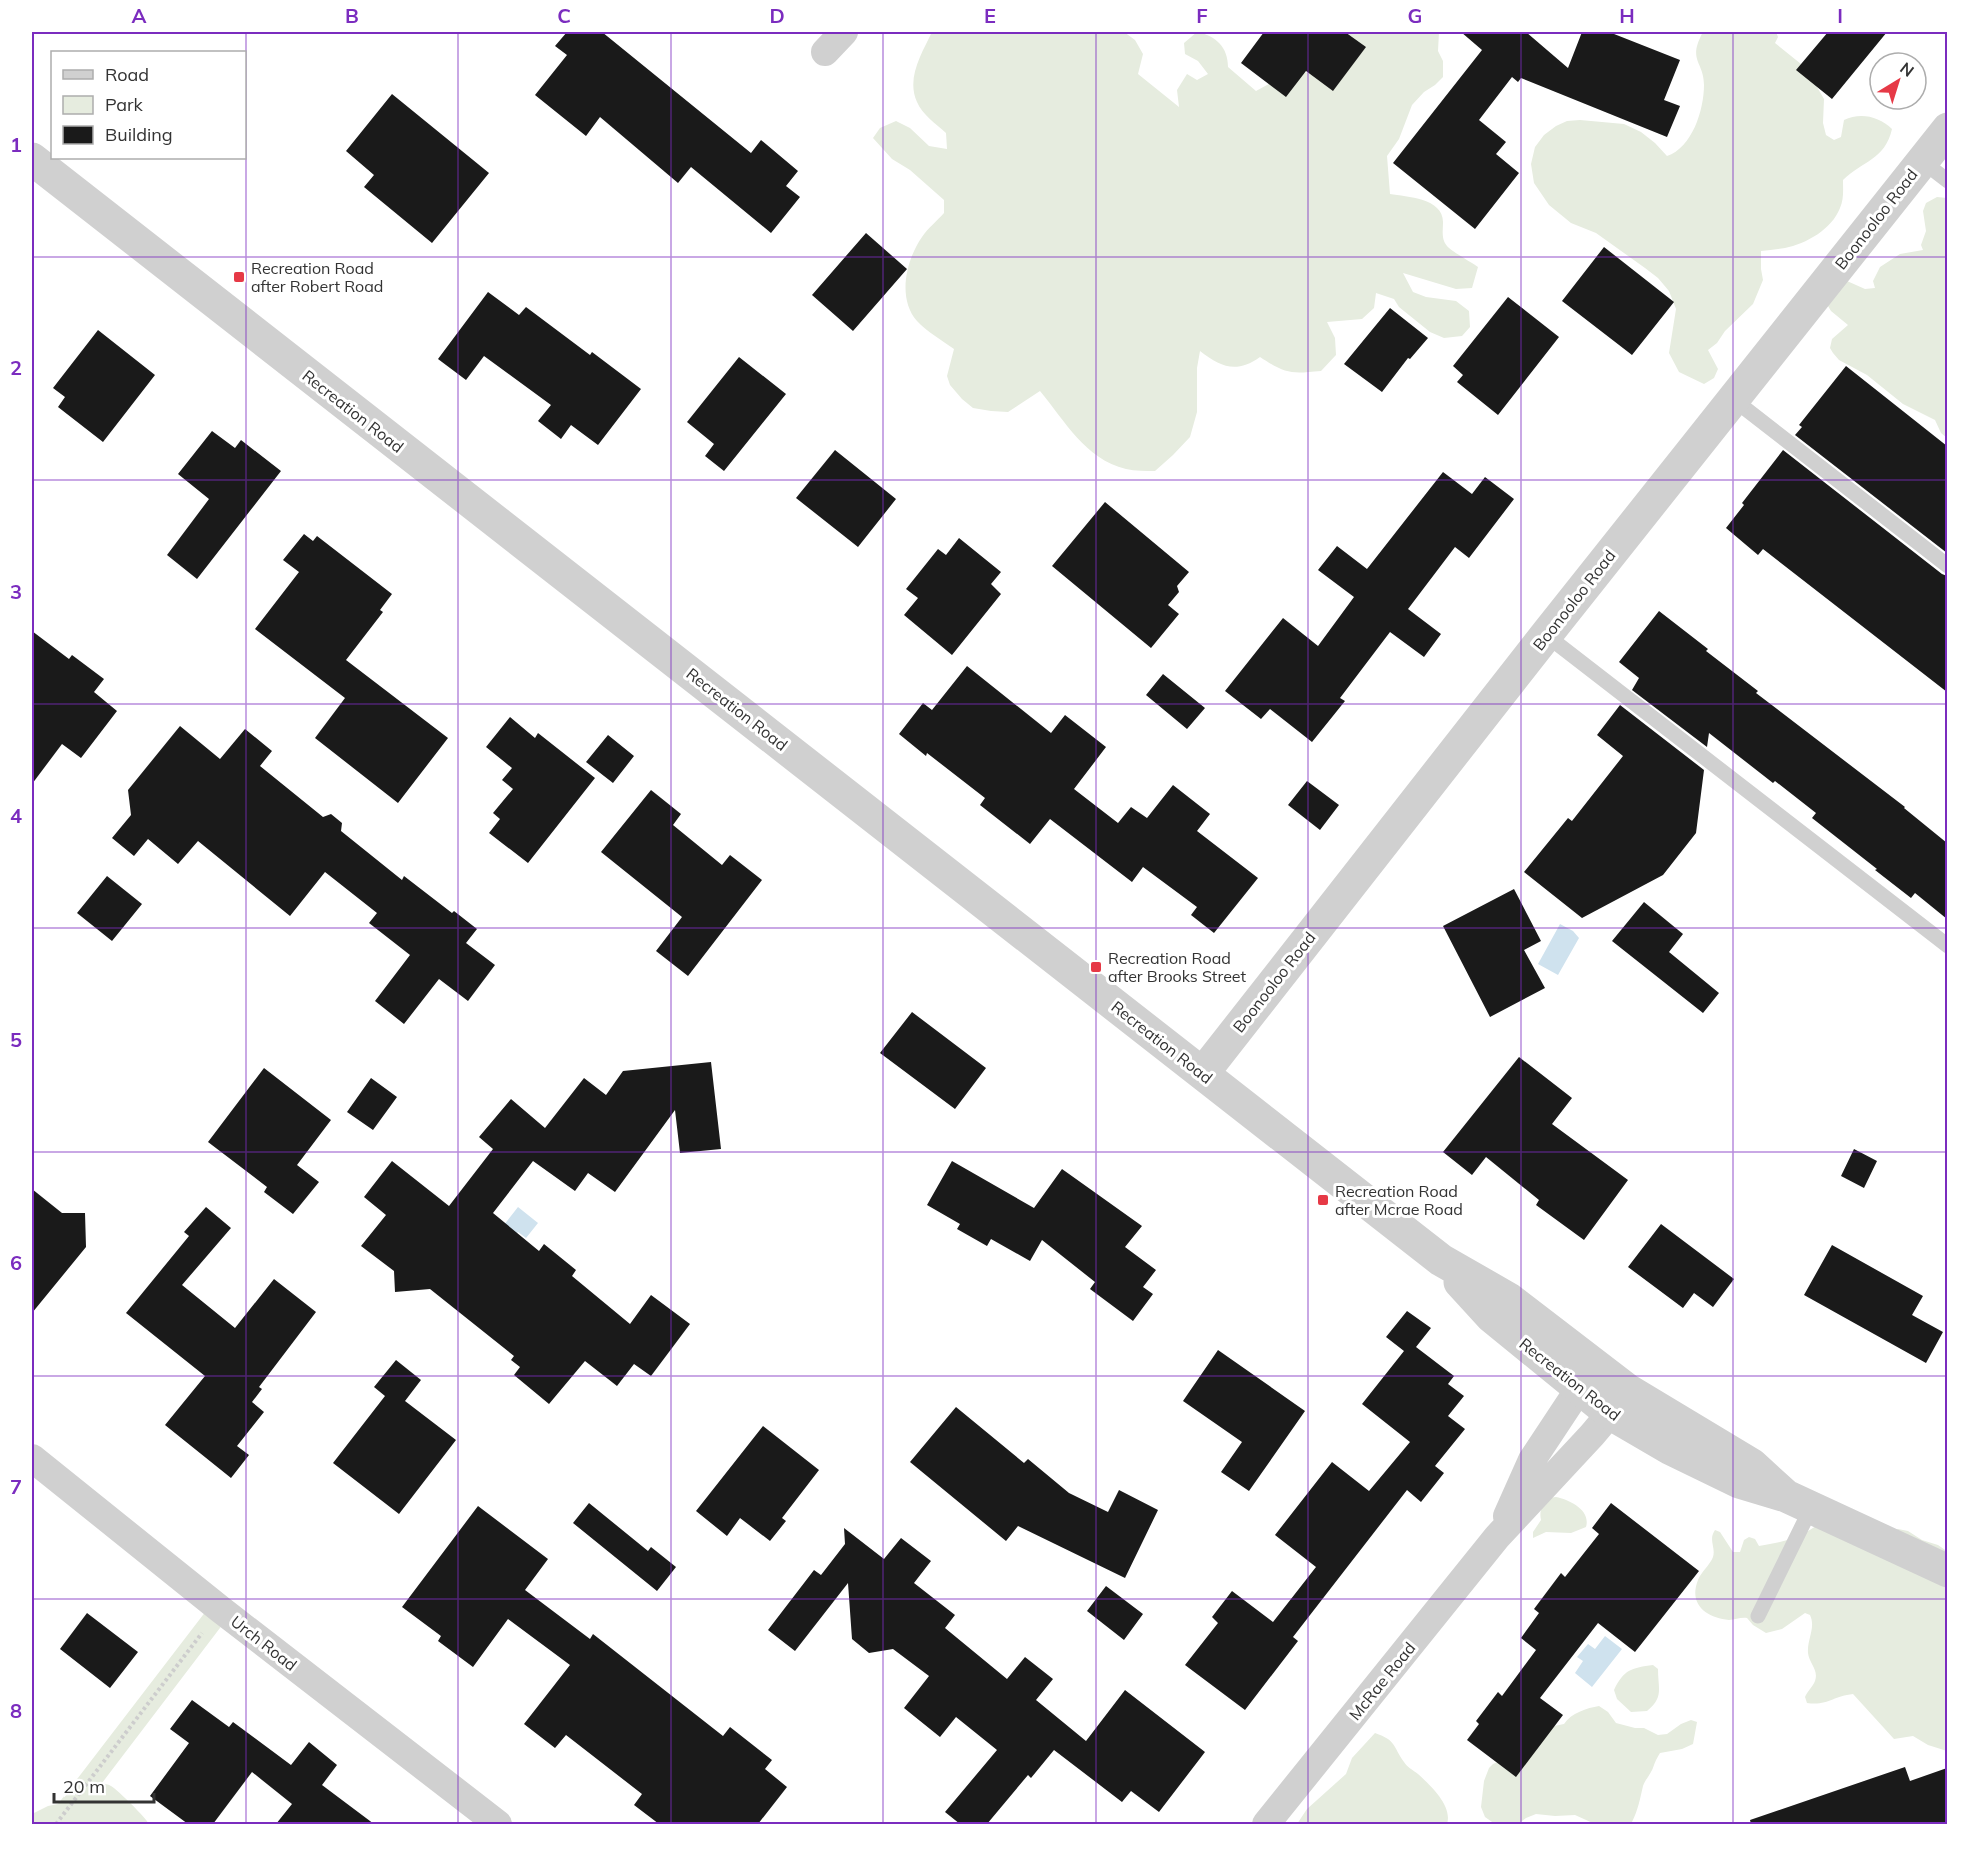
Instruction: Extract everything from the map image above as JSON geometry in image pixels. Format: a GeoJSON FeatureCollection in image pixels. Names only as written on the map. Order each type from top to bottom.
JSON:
{"type":"FeatureCollection","features":[{"type":"Feature","properties":{"kind":"street"},"geometry":{"type":"LineString","coordinates":[[825,52],[844,32]]}},
{"type":"Feature","properties":{"kind":"street","name":"Boonooloo Road"},"geometry":{"type":"LineString","coordinates":[[1203,1073],[1947,129]]}},
{"type":"Feature","properties":{"kind":"street","name":"Recreation Road"},"geometry":{"type":"LineString","coordinates":[[32,159],[1441,1260],[1509,1299],[1588,1378],[1620,1402],[1752,1465],[1798,1502],[1947,1571]]}},
{"type":"Feature","properties":{"kind":"street","name":"McRae Road"},"geometry":{"type":"LineString","coordinates":[[1497,1538],[1532,1460],[1588,1378]]}},
{"type":"Feature","properties":{"kind":"street","name":"McRae Road"},"geometry":{"type":"LineString","coordinates":[[1266,1824],[1497,1538],[1620,1402]]}},
{"type":"Feature","properties":{"kind":"street","name":"Urch Road"},"geometry":{"type":"LineString","coordinates":[[32,1458],[220,1609],[498,1824]]}},
{"type":"Feature","properties":{"kind":"lane"},"geometry":{"type":"LineString","coordinates":[[1922,161],[1947,181]]}},
{"type":"Feature","properties":{"kind":"lane"},"geometry":{"type":"LineString","coordinates":[[1733,399],[1947,566]]}},
{"type":"Feature","properties":{"kind":"lane"},"geometry":{"type":"LineString","coordinates":[[1546,635],[1947,946]]}},
{"type":"Feature","properties":{"kind":"lane"},"geometry":{"type":"LineString","coordinates":[[1758,1616],[1798,1502]]}},
{"type":"Feature","properties":{"kind":"path"},"geometry":{"type":"LineString","coordinates":[[56,1824],[220,1609]]}},
{"type":"Feature","properties":{"kind":"green space"},"geometry":{"type":"Polygon","coordinates":[[[932,32],[1124,32],[1135,40],[1143,54],[1138,74],[1179,107],[1177,90],[1187,74],[1197,80],[1208,74],[1198,61],[1185,54],[1184,43],[1197,32],[1210,36],[1220,43],[1226,54],[1228,67],[1256,91],[1291,72],[1318,73],[1333,54],[1329,32],[1439,32],[1438,51],[1443,61],[1443,77],[1412,105],[1399,139],[1387,156],[1390,194],[1423,200],[1438,208],[1442,215],[1443,237],[1447,246],[1478,267],[1472,288],[1456,289],[1403,273],[1413,292],[1426,297],[1456,301],[1469,311],[1470,327],[1462,336],[1444,338],[1430,332],[1399,307],[1394,299],[1376,293],[1374,308],[1362,319],[1327,322],[1335,338],[1336,355],[1321,371],[1289,372],[1260,357],[1243,365],[1229,366],[1215,361],[1200,351],[1197,368],[1197,412],[1190,437],[1155,471],[1126,469],[1099,457],[1077,438],[1040,391],[1008,412],[973,408],[950,385],[947,376],[954,349],[917,321],[907,301],[906,279],[916,246],[944,213],[944,200],[910,170],[892,159],[873,138],[880,128],[896,121],[910,128],[929,146],[947,149],[946,133],[922,111],[914,93],[914,75],[932,32]]]}},
{"type":"Feature","properties":{"kind":"green space"},"geometry":{"type":"Polygon","coordinates":[[[1703,32],[1776,32],[1778,37],[1775,43],[1806,68],[1824,99],[1823,123],[1826,135],[1834,140],[1841,137],[1844,120],[1856,116],[1875,118],[1892,129],[1889,139],[1878,154],[1843,180],[1841,205],[1836,216],[1825,229],[1793,246],[1761,251],[1763,280],[1753,304],[1708,350],[1718,369],[1714,378],[1704,384],[1679,372],[1669,353],[1676,309],[1669,291],[1645,268],[1596,233],[1571,223],[1549,205],[1534,183],[1531,164],[1535,147],[1544,135],[1567,121],[1624,124],[1641,132],[1667,156],[1676,152],[1690,137],[1702,106],[1704,85],[1696,49],[1703,32]]]}},
{"type":"Feature","properties":{"kind":"green space"},"geometry":{"type":"Polygon","coordinates":[[[1937,197],[1947,198],[1947,438],[1941,433],[1935,420],[1903,404],[1867,375],[1839,360],[1830,348],[1832,339],[1848,325],[1831,311],[1825,301],[1847,281],[1865,289],[1875,288],[1873,281],[1880,267],[1900,254],[1923,250],[1921,245],[1926,231],[1923,211],[1926,203],[1937,197]]]}},
{"type":"Feature","properties":{"kind":"green space"},"geometry":{"type":"Polygon","coordinates":[[[1556,1497],[1573,1503],[1582,1511],[1587,1521],[1586,1527],[1571,1533],[1546,1532],[1533,1538],[1533,1532],[1541,1520],[1540,1514],[1543,1506],[1548,1498],[1556,1497]]]}},
{"type":"Feature","properties":{"kind":"green space"},"geometry":{"type":"Polygon","coordinates":[[[1816,1526],[1882,1538],[1898,1529],[1908,1531],[1948,1552],[1947,1751],[1928,1745],[1913,1736],[1894,1739],[1853,1694],[1826,1702],[1807,1703],[1805,1697],[1816,1677],[1808,1653],[1812,1629],[1810,1615],[1805,1613],[1782,1629],[1766,1633],[1747,1618],[1721,1619],[1707,1613],[1698,1603],[1696,1589],[1699,1577],[1713,1557],[1712,1537],[1715,1530],[1720,1532],[1733,1552],[1740,1552],[1744,1540],[1749,1537],[1755,1539],[1759,1546],[1781,1542],[1816,1526]]]}},
{"type":"Feature","properties":{"kind":"green space"},"geometry":{"type":"Polygon","coordinates":[[[206,1611],[223,1624],[102,1783],[110,1785],[138,1810],[149,1824],[32,1824],[32,1814],[58,1804],[206,1611]]]}},
{"type":"Feature","properties":{"kind":"green space"},"geometry":{"type":"Polygon","coordinates":[[[1653,1665],[1658,1669],[1658,1697],[1647,1711],[1631,1712],[1617,1699],[1614,1690],[1621,1678],[1629,1671],[1653,1665]]]}},
{"type":"Feature","properties":{"kind":"green space"},"geometry":{"type":"Polygon","coordinates":[[[1599,1706],[1608,1712],[1616,1723],[1644,1728],[1658,1735],[1667,1734],[1691,1720],[1697,1722],[1693,1744],[1682,1749],[1660,1753],[1643,1786],[1632,1822],[1629,1824],[1595,1824],[1575,1815],[1536,1814],[1518,1824],[1495,1824],[1485,1817],[1481,1807],[1484,1781],[1493,1764],[1507,1758],[1554,1726],[1564,1724],[1575,1714],[1599,1706]]]}},
{"type":"Feature","properties":{"kind":"green space"},"geometry":{"type":"Polygon","coordinates":[[[1375,1733],[1391,1741],[1405,1764],[1439,1796],[1447,1810],[1447,1824],[1297,1824],[1307,1809],[1346,1774],[1352,1758],[1375,1733]]]}},
{"type":"Feature","properties":{"kind":"water"},"geometry":{"type":"Polygon","coordinates":[[[1560,924],[1573,931],[1579,938],[1558,975],[1538,964],[1560,924]]]}},
{"type":"Feature","properties":{"kind":"water"},"geometry":{"type":"Polygon","coordinates":[[[518,1207],[538,1223],[526,1238],[518,1232],[498,1258],[485,1249],[518,1207]]]}},
{"type":"Feature","properties":{"kind":"water"},"geometry":{"type":"Polygon","coordinates":[[[1605,1636],[1622,1649],[1592,1687],[1575,1673],[1583,1661],[1577,1657],[1588,1644],[1595,1649],[1605,1636]]]}},
{"type":"Feature","properties":{"kind":"building"},"geometry":{"type":"Polygon","coordinates":[[[567,32],[602,32],[751,153],[761,140],[798,171],[786,186],[800,197],[771,233],[691,167],[678,183],[600,117],[586,136],[535,95],[567,55],[555,46],[567,32]]]}},
{"type":"Feature","properties":{"kind":"building"},"geometry":{"type":"Polygon","coordinates":[[[1264,32],[1345,32],[1366,47],[1333,91],[1306,71],[1286,97],[1241,63],[1264,32]]]}},
{"type":"Feature","properties":{"kind":"building"},"geometry":{"type":"Polygon","coordinates":[[[1461,32],[1526,32],[1568,68],[1582,32],[1609,32],[1680,60],[1664,100],[1680,106],[1667,137],[1521,78],[1518,82],[1512,77],[1479,120],[1506,142],[1496,154],[1519,173],[1475,229],[1393,163],[1482,50],[1461,32]]]}},
{"type":"Feature","properties":{"kind":"building"},"geometry":{"type":"Polygon","coordinates":[[[1828,32],[1887,32],[1871,51],[1868,51],[1868,55],[1832,99],[1796,70],[1828,32]]]}},
{"type":"Feature","properties":{"kind":"building"},"geometry":{"type":"Polygon","coordinates":[[[392,94],[489,173],[432,243],[364,187],[374,175],[346,151],[392,94]]]}},
{"type":"Feature","properties":{"kind":"building"},"geometry":{"type":"Polygon","coordinates":[[[866,233],[907,269],[853,331],[812,295],[866,233]]]}},
{"type":"Feature","properties":{"kind":"building"},"geometry":{"type":"Polygon","coordinates":[[[1604,247],[1674,302],[1632,355],[1562,301],[1604,247]]]}},
{"type":"Feature","properties":{"kind":"building"},"geometry":{"type":"Polygon","coordinates":[[[488,292],[519,315],[526,307],[590,355],[592,352],[641,389],[598,445],[571,425],[561,439],[538,421],[551,405],[484,356],[466,380],[438,359],[488,292]]]}},
{"type":"Feature","properties":{"kind":"building"},"geometry":{"type":"Polygon","coordinates":[[[1508,297],[1559,337],[1498,415],[1457,382],[1463,375],[1453,366],[1508,297]]]}},
{"type":"Feature","properties":{"kind":"building"},"geometry":{"type":"Polygon","coordinates":[[[1390,308],[1428,338],[1410,359],[1408,358],[1382,392],[1344,364],[1390,308]]]}},
{"type":"Feature","properties":{"kind":"building"},"geometry":{"type":"Polygon","coordinates":[[[98,330],[155,375],[103,442],[58,407],[65,397],[53,388],[98,330]]]}},
{"type":"Feature","properties":{"kind":"building"},"geometry":{"type":"Polygon","coordinates":[[[739,357],[786,394],[724,471],[705,456],[714,444],[687,422],[739,357]]]}},
{"type":"Feature","properties":{"kind":"building"},"geometry":{"type":"Polygon","coordinates":[[[1846,366],[1947,446],[1947,553],[1795,435],[1802,427],[1799,425],[1846,366]]]}},
{"type":"Feature","properties":{"kind":"building"},"geometry":{"type":"Polygon","coordinates":[[[212,431],[235,448],[241,440],[281,471],[197,579],[167,555],[209,499],[178,474],[212,431]]]}},
{"type":"Feature","properties":{"kind":"building"},"geometry":{"type":"Polygon","coordinates":[[[835,450],[896,499],[858,547],[796,498],[835,450]]]}},
{"type":"Feature","properties":{"kind":"building"},"geometry":{"type":"Polygon","coordinates":[[[1783,450],[1947,576],[1947,692],[1763,549],[1758,555],[1726,528],[1744,505],[1742,503],[1783,450]]]}},
{"type":"Feature","properties":{"kind":"building"},"geometry":{"type":"Polygon","coordinates":[[[1443,472],[1472,494],[1485,477],[1514,499],[1469,558],[1455,547],[1408,609],[1441,634],[1424,657],[1390,632],[1340,698],[1345,701],[1312,742],[1270,709],[1261,719],[1225,691],[1283,618],[1318,646],[1354,597],[1318,570],[1337,546],[1367,569],[1443,472]]]}},
{"type":"Feature","properties":{"kind":"building"},"geometry":{"type":"Polygon","coordinates":[[[1105,502],[1189,572],[1177,586],[1179,592],[1168,605],[1179,614],[1151,648],[1052,566],[1105,502]]]}},
{"type":"Feature","properties":{"kind":"building"},"geometry":{"type":"Polygon","coordinates":[[[304,534],[313,541],[317,536],[392,594],[380,610],[383,612],[346,660],[448,738],[398,803],[315,738],[345,698],[255,629],[299,572],[283,560],[304,534]]]}},
{"type":"Feature","properties":{"kind":"building"},"geometry":{"type":"Polygon","coordinates":[[[959,538],[1001,572],[991,584],[1001,594],[952,655],[904,615],[918,598],[906,589],[938,549],[946,555],[959,538]]]}},
{"type":"Feature","properties":{"kind":"building"},"geometry":{"type":"Polygon","coordinates":[[[1659,611],[1758,691],[1756,693],[1905,807],[1947,843],[1947,919],[1915,893],[1911,898],[1875,870],[1877,869],[1812,818],[1816,813],[1709,733],[1707,747],[1632,690],[1639,678],[1619,662],[1659,611]]]}},
{"type":"Feature","properties":{"kind":"building"},"geometry":{"type":"Polygon","coordinates":[[[32,631],[69,659],[72,655],[104,679],[94,692],[117,711],[81,758],[62,744],[32,784],[32,631]]]}},
{"type":"Feature","properties":{"kind":"building"},"geometry":{"type":"Polygon","coordinates":[[[967,666],[1051,733],[1065,715],[1106,747],[1074,789],[1118,823],[1131,807],[1147,818],[1173,785],[1210,814],[1197,831],[1258,878],[1214,933],[1191,915],[1197,907],[1143,867],[1132,882],[1050,819],[1030,844],[980,805],[985,798],[899,734],[923,703],[932,710],[967,666]]]}},
{"type":"Feature","properties":{"kind":"building"},"geometry":{"type":"Polygon","coordinates":[[[1163,674],[1205,708],[1187,729],[1146,695],[1163,674]]]}},
{"type":"Feature","properties":{"kind":"building"},"geometry":{"type":"Polygon","coordinates":[[[1620,705],[1704,770],[1696,833],[1663,875],[1582,918],[1524,872],[1568,818],[1572,821],[1623,756],[1597,735],[1620,705]]]}},
{"type":"Feature","properties":{"kind":"building"},"geometry":{"type":"Polygon","coordinates":[[[510,717],[535,738],[538,733],[595,778],[528,863],[489,833],[500,819],[493,813],[513,789],[502,780],[512,768],[486,747],[510,717]]]}},
{"type":"Feature","properties":{"kind":"building"},"geometry":{"type":"Polygon","coordinates":[[[180,726],[220,759],[245,729],[272,751],[260,766],[323,817],[331,814],[342,823],[341,831],[402,880],[404,876],[477,929],[466,943],[495,965],[468,1001],[439,979],[404,1024],[375,1001],[410,955],[369,923],[377,913],[325,872],[290,916],[198,841],[178,864],[148,839],[134,856],[112,838],[131,815],[128,790],[180,726]]]}},
{"type":"Feature","properties":{"kind":"building"},"geometry":{"type":"Polygon","coordinates":[[[608,735],[634,756],[613,783],[586,762],[608,735]]]}},
{"type":"Feature","properties":{"kind":"building"},"geometry":{"type":"Polygon","coordinates":[[[1307,781],[1339,805],[1320,830],[1288,805],[1307,781]]]}},
{"type":"Feature","properties":{"kind":"building"},"geometry":{"type":"Polygon","coordinates":[[[651,790],[681,814],[673,825],[722,865],[730,855],[762,880],[688,976],[656,951],[682,917],[601,852],[651,790]]]}},
{"type":"Feature","properties":{"kind":"building"},"geometry":{"type":"Polygon","coordinates":[[[107,876],[142,904],[112,941],[77,913],[107,876]]]}},
{"type":"Feature","properties":{"kind":"building"},"geometry":{"type":"Polygon","coordinates":[[[1514,889],[1541,941],[1524,950],[1545,988],[1490,1017],[1443,926],[1514,889]]]}},
{"type":"Feature","properties":{"kind":"building"},"geometry":{"type":"Polygon","coordinates":[[[1644,902],[1683,934],[1669,952],[1719,993],[1703,1013],[1612,941],[1644,902]]]}},
{"type":"Feature","properties":{"kind":"building"},"geometry":{"type":"Polygon","coordinates":[[[912,1012],[986,1068],[955,1109],[880,1053],[912,1012]]]}},
{"type":"Feature","properties":{"kind":"building"},"geometry":{"type":"Polygon","coordinates":[[[1519,1057],[1572,1098],[1552,1124],[1628,1180],[1584,1240],[1536,1205],[1539,1200],[1486,1157],[1472,1175],[1443,1152],[1519,1057]]]}},
{"type":"Feature","properties":{"kind":"building"},"geometry":{"type":"Polygon","coordinates":[[[711,1062],[721,1149],[680,1153],[675,1110],[615,1192],[588,1173],[575,1191],[533,1161],[493,1213],[539,1251],[544,1244],[576,1270],[572,1276],[630,1324],[651,1295],[690,1324],[651,1376],[634,1364],[617,1386],[585,1361],[549,1404],[514,1375],[520,1367],[511,1360],[514,1356],[430,1289],[395,1292],[394,1271],[361,1246],[386,1215],[364,1197],[392,1161],[449,1206],[493,1149],[479,1137],[511,1099],[545,1128],[584,1078],[606,1095],[623,1071],[711,1062]]]}},
{"type":"Feature","properties":{"kind":"building"},"geometry":{"type":"Polygon","coordinates":[[[264,1068],[331,1120],[297,1165],[319,1182],[293,1214],[264,1192],[267,1187],[208,1142],[264,1068]]]}},
{"type":"Feature","properties":{"kind":"building"},"geometry":{"type":"Polygon","coordinates":[[[371,1078],[397,1097],[373,1130],[347,1112],[371,1078]]]}},
{"type":"Feature","properties":{"kind":"building"},"geometry":{"type":"Polygon","coordinates":[[[1854,1149],[1877,1161],[1864,1188],[1841,1176],[1854,1149]]]}},
{"type":"Feature","properties":{"kind":"building"},"geometry":{"type":"Polygon","coordinates":[[[952,1161],[1034,1208],[1062,1169],[1142,1226],[1125,1247],[1156,1270],[1143,1287],[1153,1294],[1133,1321],[1090,1289],[1095,1282],[1042,1240],[1030,1261],[991,1239],[987,1246],[957,1229],[960,1224],[927,1205],[952,1161]]]}},
{"type":"Feature","properties":{"kind":"building"},"geometry":{"type":"Polygon","coordinates":[[[32,1189],[62,1213],[85,1213],[86,1247],[32,1313],[32,1189]]]}},
{"type":"Feature","properties":{"kind":"building"},"geometry":{"type":"Polygon","coordinates":[[[206,1207],[231,1228],[182,1285],[235,1328],[274,1279],[316,1312],[259,1387],[262,1389],[252,1402],[264,1412],[237,1446],[249,1455],[231,1478],[165,1425],[205,1376],[126,1313],[189,1236],[184,1232],[206,1207]]]}},
{"type":"Feature","properties":{"kind":"building"},"geometry":{"type":"Polygon","coordinates":[[[1661,1224],[1734,1279],[1713,1307],[1694,1293],[1683,1308],[1628,1267],[1661,1224]]]}},
{"type":"Feature","properties":{"kind":"building"},"geometry":{"type":"Polygon","coordinates":[[[1832,1245],[1923,1296],[1912,1315],[1943,1332],[1926,1363],[1804,1295],[1832,1245]]]}},
{"type":"Feature","properties":{"kind":"building"},"geometry":{"type":"Polygon","coordinates":[[[1407,1311],[1431,1328],[1416,1347],[1454,1376],[1448,1384],[1464,1396],[1448,1416],[1465,1429],[1435,1466],[1444,1473],[1421,1502],[1407,1490],[1293,1637],[1298,1641],[1245,1710],[1185,1665],[1218,1623],[1212,1617],[1232,1591],[1273,1622],[1316,1567],[1275,1535],[1332,1462],[1369,1491],[1410,1442],[1362,1404],[1404,1351],[1386,1337],[1407,1311]]]}},
{"type":"Feature","properties":{"kind":"building"},"geometry":{"type":"Polygon","coordinates":[[[1218,1350],[1305,1411],[1249,1491],[1221,1472],[1242,1442],[1183,1401],[1218,1350]]]}},
{"type":"Feature","properties":{"kind":"building"},"geometry":{"type":"Polygon","coordinates":[[[396,1360],[421,1380],[405,1401],[456,1440],[399,1514],[333,1463],[385,1396],[374,1387],[396,1360]]]}},
{"type":"Feature","properties":{"kind":"building"},"geometry":{"type":"Polygon","coordinates":[[[956,1407],[1024,1463],[1028,1459],[1069,1493],[1108,1512],[1119,1490],[1158,1510],[1125,1578],[1018,1526],[1006,1541],[910,1462],[956,1407]]]}},
{"type":"Feature","properties":{"kind":"building"},"geometry":{"type":"Polygon","coordinates":[[[763,1426],[819,1470],[782,1518],[786,1521],[770,1541],[740,1518],[727,1536],[696,1511],[763,1426]]]}},
{"type":"Feature","properties":{"kind":"building"},"geometry":{"type":"Polygon","coordinates":[[[589,1503],[648,1551],[651,1547],[676,1567],[657,1591],[573,1523],[589,1503]]]}},
{"type":"Feature","properties":{"kind":"building"},"geometry":{"type":"Polygon","coordinates":[[[1611,1503],[1699,1571],[1635,1652],[1598,1623],[1540,1698],[1563,1715],[1516,1777],[1467,1740],[1479,1724],[1476,1721],[1498,1692],[1502,1696],[1536,1650],[1521,1638],[1539,1613],[1534,1609],[1561,1573],[1565,1577],[1599,1534],[1592,1528],[1611,1503]]]}},
{"type":"Feature","properties":{"kind":"building"},"geometry":{"type":"Polygon","coordinates":[[[478,1506],[548,1559],[525,1590],[590,1639],[593,1634],[723,1736],[730,1727],[772,1760],[765,1769],[787,1787],[758,1824],[659,1824],[634,1805],[642,1794],[566,1735],[555,1748],[524,1724],[570,1665],[508,1619],[473,1667],[438,1641],[441,1636],[402,1607],[478,1506]]]}},
{"type":"Feature","properties":{"kind":"building"},"geometry":{"type":"Polygon","coordinates":[[[844,1528],[884,1559],[901,1538],[931,1561],[914,1583],[955,1615],[945,1628],[1007,1679],[1025,1657],[1053,1679],[1036,1700],[1086,1741],[1125,1690],[1205,1752],[1159,1812],[1131,1791],[1122,1802],[1054,1750],[1031,1778],[1028,1775],[987,1824],[960,1824],[945,1812],[997,1750],[956,1717],[940,1737],[904,1708],[929,1676],[893,1649],[869,1653],[852,1639],[848,1583],[795,1651],[768,1630],[814,1570],[821,1575],[845,1544],[844,1528]]]}},
{"type":"Feature","properties":{"kind":"building"},"geometry":{"type":"Polygon","coordinates":[[[1106,1586],[1143,1614],[1124,1640],[1087,1611],[1106,1586]]]}},
{"type":"Feature","properties":{"kind":"building"},"geometry":{"type":"Polygon","coordinates":[[[87,1613],[138,1652],[110,1688],[60,1649],[87,1613]]]}},
{"type":"Feature","properties":{"kind":"building"},"geometry":{"type":"Polygon","coordinates":[[[192,1700],[229,1727],[233,1722],[291,1765],[309,1742],[337,1765],[322,1785],[374,1824],[276,1824],[292,1804],[252,1772],[213,1824],[188,1824],[150,1796],[189,1743],[170,1729],[192,1700]]]}},
{"type":"Feature","properties":{"kind":"building"},"geometry":{"type":"Polygon","coordinates":[[[1905,1767],[1910,1781],[1947,1768],[1947,1824],[1751,1824],[1750,1820],[1905,1767]]]}},
{"type":"Feature","properties":{"kind":"place","name":"Recreation Road after Robert Road"},"geometry":{"type":"Point","coordinates":[239,277]}},
{"type":"Feature","properties":{"kind":"place","name":"Recreation Road after Brooks Street"},"geometry":{"type":"Point","coordinates":[1096,967]}},
{"type":"Feature","properties":{"kind":"place","name":"Recreation Road after Mcrae Road"},"geometry":{"type":"Point","coordinates":[1323,1200]}}]}
